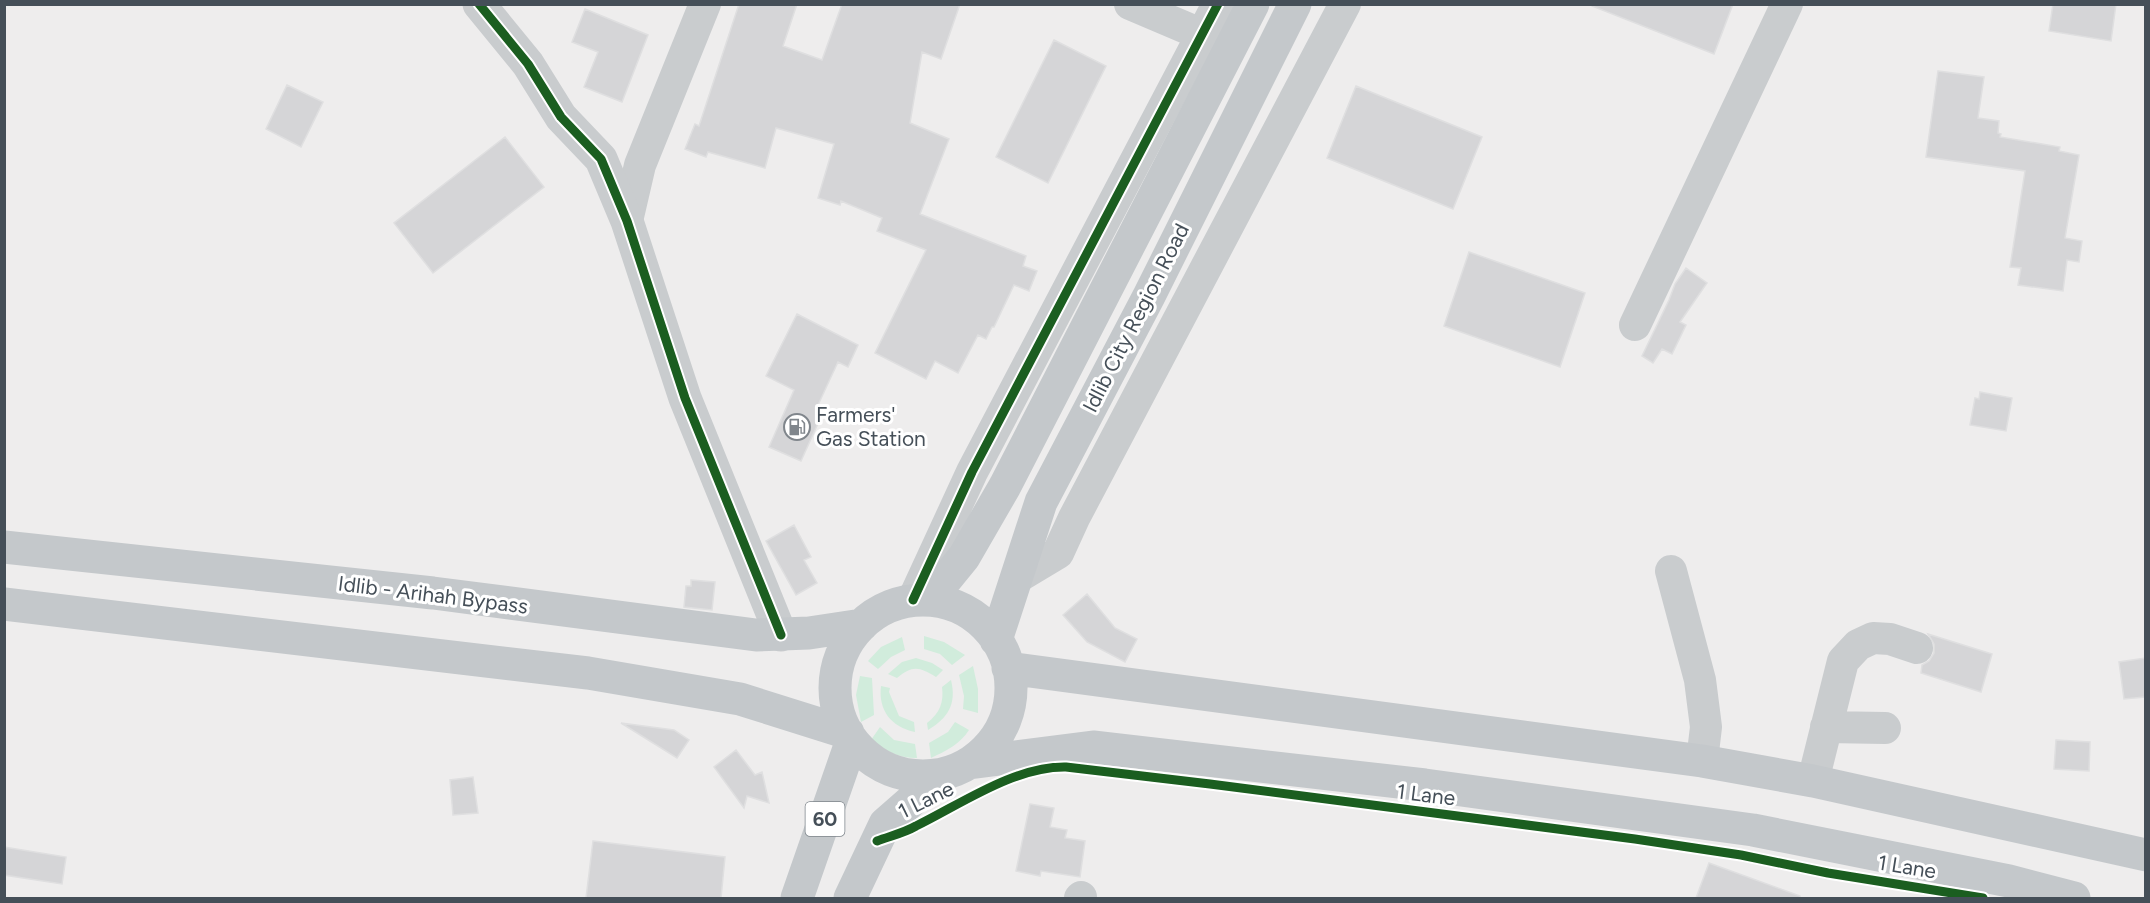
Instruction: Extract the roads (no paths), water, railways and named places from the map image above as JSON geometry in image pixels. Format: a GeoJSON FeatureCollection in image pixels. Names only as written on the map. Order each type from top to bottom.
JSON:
{"type":"FeatureCollection","features":[{"type":"Feature","properties":{"kind":"main road","name":"Idlib City Region Road"},"geometry":{"type":"LineString","coordinates":[[921,600],[964,557],[1005,486],[1253,4]]}},
{"type":"Feature","properties":{"kind":"main road","name":"Idlib City Region Road"},"geometry":{"type":"LineString","coordinates":[[1002,654],[1018,577],[1041,502],[1149,296],[1295,4]]}},
{"type":"Feature","properties":{"kind":"main road","name":"Idlib - Arihah Bypass"},"geometry":{"type":"LineString","coordinates":[[4,548],[433,593],[756,635],[809,633],[861,625]]}},
{"type":"Feature","properties":{"kind":"main road"},"geometry":{"type":"LineString","coordinates":[[850,898],[885,824],[956,768],[993,742],[1007,714],[1010,699],[1002,654],[987,627],[974,616],[952,605],[921,600],[885,609],[861,625],[843,652],[835,685],[836,702],[850,737],[864,753],[877,763],[909,775],[956,768],[1093,747],[1365,778],[1753,830],[2006,890],[2074,898]]}},
{"type":"Feature","properties":{"kind":"main road"},"geometry":{"type":"LineString","coordinates":[[4,604],[588,673],[740,699],[850,737]]}},
{"type":"Feature","properties":{"kind":"main road"},"geometry":{"type":"LineString","coordinates":[[1002,654],[1702,761],[1813,781],[2145,855]]}},
{"type":"Feature","properties":{"kind":"main road","name":"60"},"geometry":{"type":"LineString","coordinates":[[797,898],[850,737]]}},
{"type":"Feature","properties":{"kind":"street"},"geometry":{"type":"LineString","coordinates":[[479,4],[528,64],[561,117],[601,159],[627,221],[685,398],[781,635]]}},
{"type":"Feature","properties":{"kind":"street"},"geometry":{"type":"LineString","coordinates":[[627,221],[640,165],[705,4]]}},
{"type":"Feature","properties":{"kind":"street"},"geometry":{"type":"LineString","coordinates":[[1130,4],[1203,35]]}},
{"type":"Feature","properties":{"kind":"street"},"geometry":{"type":"LineString","coordinates":[[921,600],[972,472],[1218,4]]}},
{"type":"Feature","properties":{"kind":"street"},"geometry":{"type":"LineString","coordinates":[[1018,577],[1058,553],[1074,518],[1345,4]]}},
{"type":"Feature","properties":{"kind":"street"},"geometry":{"type":"LineString","coordinates":[[1635,325],[1787,4]]}},
{"type":"Feature","properties":{"kind":"street"},"geometry":{"type":"LineString","coordinates":[[1671,572],[1700,680],[1706,727],[1702,761]]}},
{"type":"Feature","properties":{"kind":"street"},"geometry":{"type":"LineString","coordinates":[[1813,781],[1843,661],[1858,645],[1873,638],[1890,639],[1917,648]]}},
{"type":"Feature","properties":{"kind":"street"},"geometry":{"type":"LineString","coordinates":[[1826,727],[1885,728]]}},
{"type":"Feature","properties":{"kind":"place","name":"Farmers' Gas Station"},"geometry":{"type":"Point","coordinates":[797,427]}}]}
